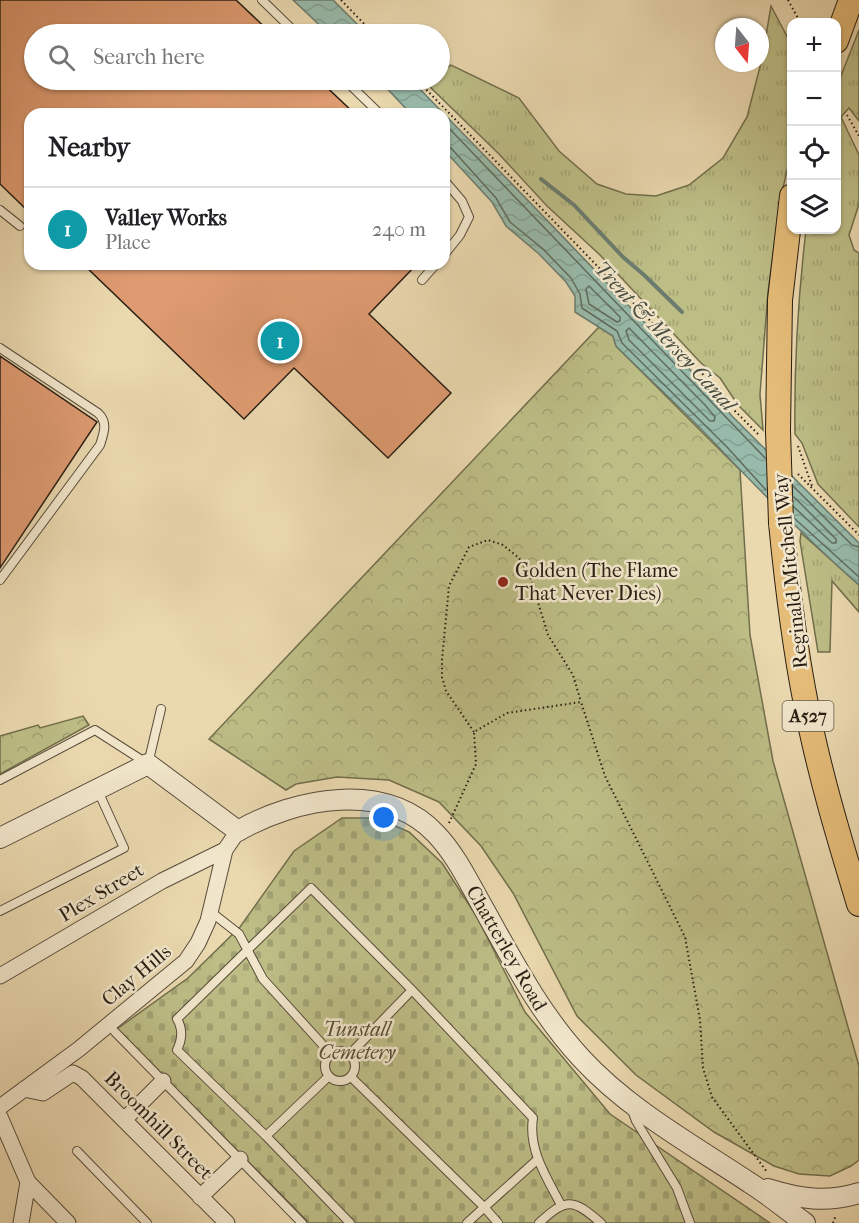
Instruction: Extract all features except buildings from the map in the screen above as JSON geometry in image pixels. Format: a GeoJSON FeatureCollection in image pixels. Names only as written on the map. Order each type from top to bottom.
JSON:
{"type":"FeatureCollection","features":[{"type":"Feature","properties":{"kind":"main road"},"geometry":{"type":"LineString","coordinates":[[841,30],[851,1]]}},
{"type":"Feature","properties":{"kind":"main road","name":"Reginald Mitchell Way"},"geometry":{"type":"LineString","coordinates":[[788,234],[780,300],[774,432],[781,523],[792,625],[806,705],[837,830],[859,904]]}},
{"type":"Feature","properties":{"kind":"street"},"geometry":{"type":"LineString","coordinates":[[0,838],[147,764],[238,831]]}},
{"type":"Feature","properties":{"kind":"street","name":"Chatterley Road"},"geometry":{"type":"LineString","coordinates":[[238,831],[261,817],[286,808],[336,799],[376,803],[401,809],[422,821],[437,835],[459,866],[524,980],[554,1027],[583,1060],[628,1100],[805,1223]]}},
{"type":"Feature","properties":{"kind":"street","name":"Clay Hills"},"geometry":{"type":"LineString","coordinates":[[0,1107],[79,1049],[186,961],[198,943],[211,912],[225,850],[238,831]]}},
{"type":"Feature","properties":{"kind":"street","name":"Plex Street"},"geometry":{"type":"LineString","coordinates":[[0,976],[162,881],[225,850]]}},
{"type":"Feature","properties":{"kind":"street","name":"Broomhill Street"},"geometry":{"type":"LineString","coordinates":[[24,1089],[43,1094],[73,1073],[82,1077],[227,1223]]}},
{"type":"Feature","properties":{"kind":"street"},"geometry":{"type":"LineString","coordinates":[[124,1120],[163,1082]]}},
{"type":"Feature","properties":{"kind":"street"},"geometry":{"type":"LineString","coordinates":[[0,1117],[28,1182],[68,1223]]}},
{"type":"Feature","properties":{"kind":"street"},"geometry":{"type":"LineString","coordinates":[[200,1197],[240,1159]]}},
{"type":"Feature","properties":{"kind":"street"},"geometry":{"type":"LineString","coordinates":[[21,1223],[28,1182]]}},
{"type":"Feature","properties":{"kind":"street","name":"Chatterley Road"},"geometry":{"type":"LineString","coordinates":[[753,1185],[795,1197],[825,1199],[859,1193]]}},
{"type":"Feature","properties":{"kind":"lane"},"geometry":{"type":"LineString","coordinates":[[262,0],[287,24]]}},
{"type":"Feature","properties":{"kind":"lane"},"geometry":{"type":"LineString","coordinates":[[355,90],[374,108]]}},
{"type":"Feature","properties":{"kind":"lane"},"geometry":{"type":"LineString","coordinates":[[450,187],[462,201],[469,217],[450,247]]}},
{"type":"Feature","properties":{"kind":"lane"},"geometry":{"type":"LineString","coordinates":[[0,210],[20,226]]}},
{"type":"Feature","properties":{"kind":"lane"},"geometry":{"type":"LineString","coordinates":[[422,280],[431,270]]}},
{"type":"Feature","properties":{"kind":"lane"},"geometry":{"type":"LineString","coordinates":[[0,348],[98,413],[103,417],[105,424],[100,445],[0,580]]}},
{"type":"Feature","properties":{"kind":"lane"},"geometry":{"type":"LineString","coordinates":[[0,780],[95,730],[147,764],[161,709]]}},
{"type":"Feature","properties":{"kind":"lane"},"geometry":{"type":"LineString","coordinates":[[0,911],[124,848],[97,789]]}},
{"type":"Feature","properties":{"kind":"lane"},"geometry":{"type":"LineString","coordinates":[[350,1223],[266,1136],[177,1050],[182,1035],[177,1019],[311,888],[412,990],[533,1118],[531,1131],[538,1159],[561,1205]]}},
{"type":"Feature","properties":{"kind":"lane"},"geometry":{"type":"LineString","coordinates":[[211,912],[239,934],[263,979],[331,1054]]}},
{"type":"Feature","properties":{"kind":"lane"},"geometry":{"type":"LineString","coordinates":[[350,1054],[412,990]]}},
{"type":"Feature","properties":{"kind":"lane"},"geometry":{"type":"LineString","coordinates":[[115,1032],[302,1223]]}},
{"type":"Feature","properties":{"kind":"lane"},"geometry":{"type":"LineString","coordinates":[[340,1051],[350,1054],[355,1067],[351,1077],[341,1081],[329,1076],[325,1068],[331,1054],[340,1051]]}},
{"type":"Feature","properties":{"kind":"lane"},"geometry":{"type":"LineString","coordinates":[[266,1136],[329,1076]]}},
{"type":"Feature","properties":{"kind":"lane"},"geometry":{"type":"LineString","coordinates":[[351,1077],[498,1223]]}},
{"type":"Feature","properties":{"kind":"lane"},"geometry":{"type":"LineString","coordinates":[[628,1100],[636,1121],[677,1188],[690,1223]]}},
{"type":"Feature","properties":{"kind":"lane"},"geometry":{"type":"LineString","coordinates":[[77,1151],[147,1223]]}},
{"type":"Feature","properties":{"kind":"lane"},"geometry":{"type":"LineString","coordinates":[[467,1223],[538,1159]]}},
{"type":"Feature","properties":{"kind":"lane"},"geometry":{"type":"LineString","coordinates":[[539,1223],[561,1205],[573,1204],[583,1207],[601,1223]]}},
{"type":"Feature","properties":{"kind":"path"},"geometry":{"type":"LineString","coordinates":[[340,0],[364,24]]}},
{"type":"Feature","properties":{"kind":"path"},"geometry":{"type":"LineString","coordinates":[[788,0],[798,18]]}},
{"type":"Feature","properties":{"kind":"path"},"geometry":{"type":"LineString","coordinates":[[427,90],[444,108]]}},
{"type":"Feature","properties":{"kind":"path"},"geometry":{"type":"LineString","coordinates":[[450,114],[719,388],[735,411],[774,432],[790,434],[800,449],[812,488]]}},
{"type":"Feature","properties":{"kind":"path"},"geometry":{"type":"LineString","coordinates":[[847,116],[859,136]]}},
{"type":"Feature","properties":{"kind":"path"},"geometry":{"type":"LineString","coordinates":[[797,473],[859,535]]}},
{"type":"Feature","properties":{"kind":"path"},"geometry":{"type":"LineString","coordinates":[[437,835],[449,824],[476,764],[474,732],[446,692],[442,677],[449,586],[469,547],[488,540],[504,545],[519,558],[530,576],[548,635],[573,675],[605,776],[685,937],[700,1020],[703,1068],[712,1097],[768,1174],[753,1185]]}},
{"type":"Feature","properties":{"kind":"path"},"geometry":{"type":"LineString","coordinates":[[474,732],[507,713],[581,702]]}},
{"type":"Feature","properties":{"kind":"path"},"geometry":{"type":"LineString","coordinates":[[833,1223],[838,1210]]}},
{"type":"Feature","properties":{"kind":"green space"},"geometry":{"type":"Polygon","coordinates":[[[771,6],[787,36],[787,171],[780,201],[768,292],[760,394],[763,430],[738,405],[720,378],[701,363],[600,255],[547,206],[499,154],[433,90],[450,90],[451,65],[519,98],[559,151],[597,184],[626,194],[656,196],[689,185],[723,158],[747,117],[759,72],[769,72],[771,6]]]}},
{"type":"Feature","properties":{"kind":"green space"},"geometry":{"type":"Polygon","coordinates":[[[859,30],[859,121],[849,108],[841,117],[841,76],[859,30]]]}},
{"type":"Feature","properties":{"kind":"green space"},"geometry":{"type":"Polygon","coordinates":[[[841,117],[859,155],[859,204],[849,235],[854,250],[859,253],[859,527],[818,484],[802,443],[795,434],[797,332],[806,234],[841,234],[841,117]]]}},
{"type":"Feature","properties":{"kind":"green space"},"geometry":{"type":"Polygon","coordinates":[[[599,327],[613,336],[616,346],[740,470],[750,635],[773,761],[859,1066],[859,1160],[830,1176],[799,1174],[774,1166],[714,1132],[636,1075],[577,1016],[513,893],[481,846],[439,802],[389,780],[337,777],[296,784],[286,790],[209,739],[599,327]]]}},
{"type":"Feature","properties":{"kind":"green space"},"geometry":{"type":"Polygon","coordinates":[[[801,533],[859,585],[859,612],[832,581],[830,652],[818,652],[800,541],[801,533]]]}},
{"type":"Feature","properties":{"kind":"green space"},"geometry":{"type":"Polygon","coordinates":[[[83,716],[89,725],[0,774],[0,736],[83,716]]]}},
{"type":"Feature","properties":{"kind":"green space","name":"Tunstall Cemetery"},"geometry":{"type":"Polygon","coordinates":[[[342,818],[377,818],[409,832],[442,863],[477,917],[525,1012],[610,1114],[770,1223],[309,1223],[117,1029],[188,978],[240,927],[294,851],[342,818]]]}},
{"type":"Feature","properties":{"kind":"water"},"geometry":{"type":"Polygon","coordinates":[[[293,0],[333,0],[357,24],[318,24],[293,0]]]}},
{"type":"Feature","properties":{"kind":"water"},"geometry":{"type":"Polygon","coordinates":[[[388,90],[421,90],[438,108],[405,108],[388,90]]]}},
{"type":"Feature","properties":{"kind":"water"},"geometry":{"type":"Polygon","coordinates":[[[450,120],[732,416],[859,543],[859,585],[790,520],[616,346],[613,336],[575,312],[575,296],[566,282],[539,254],[506,226],[492,202],[450,156],[450,120]]]}},
{"type":"Feature","properties":{"kind":"waterway"},"geometry":{"type":"LineString","coordinates":[[541,179],[574,205],[623,257],[682,312]]}},
{"type":"Feature","properties":{"kind":"place","name":"Valley Works"},"geometry":{"type":"Point","coordinates":[280,341]}},
{"type":"Feature","properties":{"kind":"place","name":"Golden (The Flame That Never Dies)"},"geometry":{"type":"Point","coordinates":[503,582]}},
{"type":"Feature","properties":{"kind":"water label","name":"Trent & Mersey Canal"},"geometry":{"type":"Point","coordinates":[665,336]}}]}
